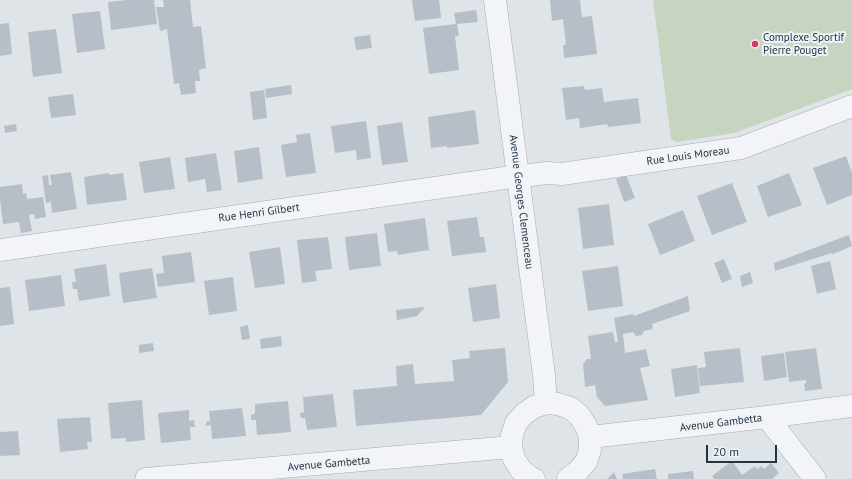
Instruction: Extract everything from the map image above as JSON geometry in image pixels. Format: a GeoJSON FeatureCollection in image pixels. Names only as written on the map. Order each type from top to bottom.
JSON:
{"type":"FeatureCollection","features":[{"type":"Feature","properties":{"kind":"street","name":"Avenue Georges Clemenceau"},"geometry":{"type":"LineString","coordinates":[[495,0],[544,375],[546,404]]}},
{"type":"Feature","properties":{"kind":"street","name":"Rue Louis Moreau"},"geometry":{"type":"LineString","coordinates":[[518,177],[547,173],[562,174],[741,148],[852,106]]}},
{"type":"Feature","properties":{"kind":"street","name":"Rue Henri Gilbert"},"geometry":{"type":"LineString","coordinates":[[0,250],[518,177]]}},
{"type":"Feature","properties":{"kind":"street"},"geometry":{"type":"LineString","coordinates":[[534,479],[521,470],[514,459],[511,447],[512,435],[516,423],[524,414],[534,407],[546,404],[558,404],[570,408],[579,415],[586,426],[590,437],[590,450],[586,462],[568,479]]}},
{"type":"Feature","properties":{"kind":"street","name":"Avenue Gambetta"},"geometry":{"type":"LineString","coordinates":[[590,437],[767,418],[852,406]]}},
{"type":"Feature","properties":{"kind":"street"},"geometry":{"type":"LineString","coordinates":[[767,418],[814,479]]}},
{"type":"Feature","properties":{"kind":"street","name":"Avenue Gambetta"},"geometry":{"type":"LineString","coordinates":[[146,479],[311,472],[511,447]]}},
{"type":"Feature","properties":{"kind":"green space","name":"Complexe Sportif Pierre Pouget"},"geometry":{"type":"Polygon","coordinates":[[[653,0],[852,0],[852,89],[734,133],[677,142],[671,139],[653,0]]]}},
{"type":"Feature","properties":{"kind":"building"},"geometry":{"type":"Polygon","coordinates":[[[154,0],[157,24],[111,30],[108,2],[154,0]]]}},
{"type":"Feature","properties":{"kind":"building"},"geometry":{"type":"Polygon","coordinates":[[[163,0],[190,0],[193,27],[201,26],[206,68],[199,70],[200,81],[195,81],[196,93],[181,95],[179,83],[174,84],[167,29],[160,31],[156,7],[164,7],[163,0]]]}},
{"type":"Feature","properties":{"kind":"building"},"geometry":{"type":"Polygon","coordinates":[[[412,0],[439,0],[441,18],[415,21],[412,0]]]}},
{"type":"Feature","properties":{"kind":"building"},"geometry":{"type":"Polygon","coordinates":[[[550,0],[580,0],[582,17],[592,16],[597,54],[564,58],[563,45],[566,45],[563,19],[552,21],[550,0]]]}},
{"type":"Feature","properties":{"kind":"building"},"geometry":{"type":"Polygon","coordinates":[[[476,10],[478,22],[457,24],[459,36],[455,36],[459,70],[429,74],[423,28],[456,24],[454,13],[476,10]]]}},
{"type":"Feature","properties":{"kind":"building"},"geometry":{"type":"Polygon","coordinates":[[[100,11],[105,49],[77,53],[72,14],[100,11]]]}},
{"type":"Feature","properties":{"kind":"building"},"geometry":{"type":"Polygon","coordinates":[[[9,23],[12,54],[0,56],[0,24],[9,23]]]}},
{"type":"Feature","properties":{"kind":"building"},"geometry":{"type":"Polygon","coordinates":[[[56,29],[62,73],[33,77],[28,32],[56,29]]]}},
{"type":"Feature","properties":{"kind":"building"},"geometry":{"type":"Polygon","coordinates":[[[370,35],[372,48],[356,50],[354,37],[370,35]]]}},
{"type":"Feature","properties":{"kind":"building"},"geometry":{"type":"Polygon","coordinates":[[[291,85],[292,94],[266,98],[265,89],[291,85]]]}},
{"type":"Feature","properties":{"kind":"building"},"geometry":{"type":"Polygon","coordinates":[[[584,86],[585,90],[602,88],[604,102],[638,98],[641,123],[608,127],[607,124],[580,128],[579,118],[566,120],[562,88],[584,86]]]}},
{"type":"Feature","properties":{"kind":"building"},"geometry":{"type":"Polygon","coordinates":[[[264,90],[267,118],[253,120],[250,92],[264,90]]]}},
{"type":"Feature","properties":{"kind":"building"},"geometry":{"type":"Polygon","coordinates":[[[73,94],[76,115],[51,118],[48,97],[73,94]]]}},
{"type":"Feature","properties":{"kind":"building"},"geometry":{"type":"Polygon","coordinates":[[[475,110],[479,144],[447,148],[447,146],[431,148],[428,117],[475,110]]]}},
{"type":"Feature","properties":{"kind":"building"},"geometry":{"type":"Polygon","coordinates":[[[366,121],[371,158],[357,160],[356,150],[335,153],[331,126],[366,121]]]}},
{"type":"Feature","properties":{"kind":"building"},"geometry":{"type":"Polygon","coordinates":[[[402,122],[408,162],[382,165],[377,126],[402,122]]]}},
{"type":"Feature","properties":{"kind":"building"},"geometry":{"type":"Polygon","coordinates":[[[16,124],[17,131],[5,133],[4,126],[16,124]]]}},
{"type":"Feature","properties":{"kind":"building"},"geometry":{"type":"Polygon","coordinates":[[[310,133],[316,173],[286,177],[281,145],[297,142],[296,135],[310,133]]]}},
{"type":"Feature","properties":{"kind":"building"},"geometry":{"type":"Polygon","coordinates":[[[259,147],[263,179],[238,183],[234,151],[259,147]]]}},
{"type":"Feature","properties":{"kind":"building"},"geometry":{"type":"Polygon","coordinates":[[[216,153],[222,190],[207,192],[205,179],[188,182],[185,158],[216,153]]]}},
{"type":"Feature","properties":{"kind":"building"},"geometry":{"type":"Polygon","coordinates":[[[846,156],[852,173],[852,195],[827,205],[813,168],[846,156]]]}},
{"type":"Feature","properties":{"kind":"building"},"geometry":{"type":"Polygon","coordinates":[[[170,157],[175,189],[144,193],[139,162],[170,157]]]}},
{"type":"Feature","properties":{"kind":"building"},"geometry":{"type":"Polygon","coordinates":[[[71,172],[77,209],[52,213],[51,202],[46,203],[42,176],[48,175],[49,185],[52,185],[50,175],[71,172]]]}},
{"type":"Feature","properties":{"kind":"building"},"geometry":{"type":"Polygon","coordinates":[[[109,173],[109,175],[123,173],[127,200],[87,205],[84,177],[109,173]]]}},
{"type":"Feature","properties":{"kind":"building"},"geometry":{"type":"Polygon","coordinates":[[[789,173],[802,205],[768,217],[757,186],[789,173]]]}},
{"type":"Feature","properties":{"kind":"building"},"geometry":{"type":"Polygon","coordinates":[[[626,175],[635,198],[624,202],[616,179],[626,175]]]}},
{"type":"Feature","properties":{"kind":"building"},"geometry":{"type":"Polygon","coordinates":[[[732,183],[747,222],[712,235],[697,196],[732,183]]]}},
{"type":"Feature","properties":{"kind":"building"},"geometry":{"type":"Polygon","coordinates":[[[22,184],[23,194],[26,193],[27,199],[43,197],[46,217],[35,219],[34,214],[29,215],[32,231],[21,233],[19,222],[3,224],[0,187],[22,184]]]}},
{"type":"Feature","properties":{"kind":"building"},"geometry":{"type":"Polygon","coordinates":[[[609,204],[614,245],[583,249],[578,208],[609,204]]]}},
{"type":"Feature","properties":{"kind":"building"},"geometry":{"type":"Polygon","coordinates":[[[683,210],[695,241],[660,255],[648,224],[683,210]]]}},
{"type":"Feature","properties":{"kind":"building"},"geometry":{"type":"Polygon","coordinates":[[[477,217],[480,237],[484,237],[486,252],[452,256],[447,221],[477,217]]]}},
{"type":"Feature","properties":{"kind":"building"},"geometry":{"type":"Polygon","coordinates":[[[425,218],[429,250],[398,255],[397,251],[388,252],[384,224],[425,218]]]}},
{"type":"Feature","properties":{"kind":"building"},"geometry":{"type":"Polygon","coordinates":[[[377,233],[381,266],[349,270],[345,237],[377,233]]]}},
{"type":"Feature","properties":{"kind":"building"},"geometry":{"type":"Polygon","coordinates":[[[849,235],[852,246],[832,255],[832,253],[775,271],[774,263],[849,235]]]}},
{"type":"Feature","properties":{"kind":"building"},"geometry":{"type":"Polygon","coordinates":[[[328,237],[332,269],[315,271],[317,281],[302,283],[297,240],[328,237]]]}},
{"type":"Feature","properties":{"kind":"building"},"geometry":{"type":"Polygon","coordinates":[[[280,247],[285,284],[255,288],[249,252],[280,247]]]}},
{"type":"Feature","properties":{"kind":"building"},"geometry":{"type":"Polygon","coordinates":[[[191,252],[195,282],[158,287],[156,274],[164,273],[162,256],[191,252]]]}},
{"type":"Feature","properties":{"kind":"building"},"geometry":{"type":"Polygon","coordinates":[[[724,259],[732,279],[722,283],[714,263],[724,259]]]}},
{"type":"Feature","properties":{"kind":"building"},"geometry":{"type":"Polygon","coordinates":[[[830,261],[836,289],[817,294],[811,266],[830,261]]]}},
{"type":"Feature","properties":{"kind":"building"},"geometry":{"type":"Polygon","coordinates":[[[106,264],[110,296],[79,301],[77,289],[73,289],[72,282],[76,282],[74,269],[106,264]]]}},
{"type":"Feature","properties":{"kind":"building"},"geometry":{"type":"Polygon","coordinates":[[[618,266],[623,306],[588,311],[582,271],[618,266]]]}},
{"type":"Feature","properties":{"kind":"building"},"geometry":{"type":"Polygon","coordinates":[[[152,268],[157,298],[123,303],[119,273],[152,268]]]}},
{"type":"Feature","properties":{"kind":"building"},"geometry":{"type":"Polygon","coordinates":[[[750,272],[753,283],[742,287],[740,276],[750,272]]]}},
{"type":"Feature","properties":{"kind":"building"},"geometry":{"type":"Polygon","coordinates":[[[61,275],[65,306],[29,311],[25,280],[61,275]]]}},
{"type":"Feature","properties":{"kind":"building"},"geometry":{"type":"Polygon","coordinates":[[[233,277],[237,311],[209,315],[204,281],[233,277]]]}},
{"type":"Feature","properties":{"kind":"building"},"geometry":{"type":"Polygon","coordinates":[[[496,284],[500,318],[473,322],[468,288],[496,284]]]}},
{"type":"Feature","properties":{"kind":"building"},"geometry":{"type":"Polygon","coordinates":[[[10,287],[14,324],[0,326],[0,288],[10,287]]]}},
{"type":"Feature","properties":{"kind":"building"},"geometry":{"type":"Polygon","coordinates":[[[688,296],[690,311],[652,324],[653,329],[644,331],[642,335],[636,336],[633,332],[623,334],[625,353],[646,349],[650,366],[640,368],[648,400],[605,406],[597,397],[595,385],[585,387],[583,364],[587,359],[591,359],[588,336],[613,332],[615,342],[618,342],[614,318],[633,314],[634,316],[688,296]]]}},
{"type":"Feature","properties":{"kind":"building"},"geometry":{"type":"Polygon","coordinates":[[[425,307],[417,316],[397,320],[396,310],[425,307]]]}},
{"type":"Feature","properties":{"kind":"building"},"geometry":{"type":"Polygon","coordinates":[[[248,325],[250,339],[242,340],[240,327],[248,325]]]}},
{"type":"Feature","properties":{"kind":"building"},"geometry":{"type":"Polygon","coordinates":[[[281,336],[282,346],[261,349],[260,339],[281,336]]]}},
{"type":"Feature","properties":{"kind":"building"},"geometry":{"type":"Polygon","coordinates":[[[153,343],[154,351],[139,353],[139,345],[153,343]]]}},
{"type":"Feature","properties":{"kind":"building"},"geometry":{"type":"Polygon","coordinates":[[[505,348],[508,382],[481,415],[356,426],[353,390],[397,386],[396,366],[413,364],[415,384],[454,381],[452,360],[470,358],[469,351],[505,348]]]}},
{"type":"Feature","properties":{"kind":"building"},"geometry":{"type":"Polygon","coordinates":[[[740,348],[744,382],[700,386],[698,368],[706,367],[704,352],[740,348]]]}},
{"type":"Feature","properties":{"kind":"building"},"geometry":{"type":"Polygon","coordinates":[[[816,348],[822,389],[805,391],[804,384],[806,383],[806,380],[789,382],[785,352],[816,348]]]}},
{"type":"Feature","properties":{"kind":"building"},"geometry":{"type":"Polygon","coordinates":[[[784,353],[787,377],[764,381],[761,356],[784,353]]]}},
{"type":"Feature","properties":{"kind":"building"},"geometry":{"type":"Polygon","coordinates":[[[697,365],[700,393],[675,397],[671,369],[697,365]]]}},
{"type":"Feature","properties":{"kind":"building"},"geometry":{"type":"Polygon","coordinates":[[[333,394],[337,427],[307,430],[305,418],[301,418],[300,413],[304,412],[303,397],[333,394]]]}},
{"type":"Feature","properties":{"kind":"building"},"geometry":{"type":"Polygon","coordinates":[[[142,400],[145,440],[126,442],[126,438],[111,439],[108,403],[142,400]]]}},
{"type":"Feature","properties":{"kind":"building"},"geometry":{"type":"Polygon","coordinates":[[[288,401],[291,432],[257,435],[256,420],[251,420],[251,415],[255,414],[255,404],[288,401]]]}},
{"type":"Feature","properties":{"kind":"building"},"geometry":{"type":"Polygon","coordinates":[[[242,408],[246,436],[212,439],[211,425],[206,426],[206,422],[210,421],[209,411],[242,408]]]}},
{"type":"Feature","properties":{"kind":"building"},"geometry":{"type":"Polygon","coordinates":[[[189,410],[189,421],[194,420],[195,427],[190,427],[191,440],[161,443],[158,413],[189,410]]]}},
{"type":"Feature","properties":{"kind":"building"},"geometry":{"type":"Polygon","coordinates":[[[90,417],[92,442],[87,442],[88,449],[60,452],[57,419],[90,417]]]}},
{"type":"Feature","properties":{"kind":"building"},"geometry":{"type":"Polygon","coordinates":[[[18,431],[20,455],[0,456],[0,432],[18,431]]]}},
{"type":"Feature","properties":{"kind":"building"},"geometry":{"type":"Polygon","coordinates":[[[732,461],[742,475],[755,466],[757,469],[762,466],[764,469],[771,463],[779,473],[772,479],[714,479],[712,476],[732,461]]]}},
{"type":"Feature","properties":{"kind":"building"},"geometry":{"type":"Polygon","coordinates":[[[655,469],[657,479],[623,479],[622,474],[655,469]]]}},
{"type":"Feature","properties":{"kind":"building"},"geometry":{"type":"Polygon","coordinates":[[[693,471],[694,479],[668,479],[668,474],[693,471]]]}},
{"type":"Feature","properties":{"kind":"building"},"geometry":{"type":"Polygon","coordinates":[[[614,472],[617,479],[607,479],[614,472]]]}},
{"type":"Feature","properties":{"kind":"place","name":"Complexe Sportif Pierre Pouget"},"geometry":{"type":"Point","coordinates":[755,44]}}]}
